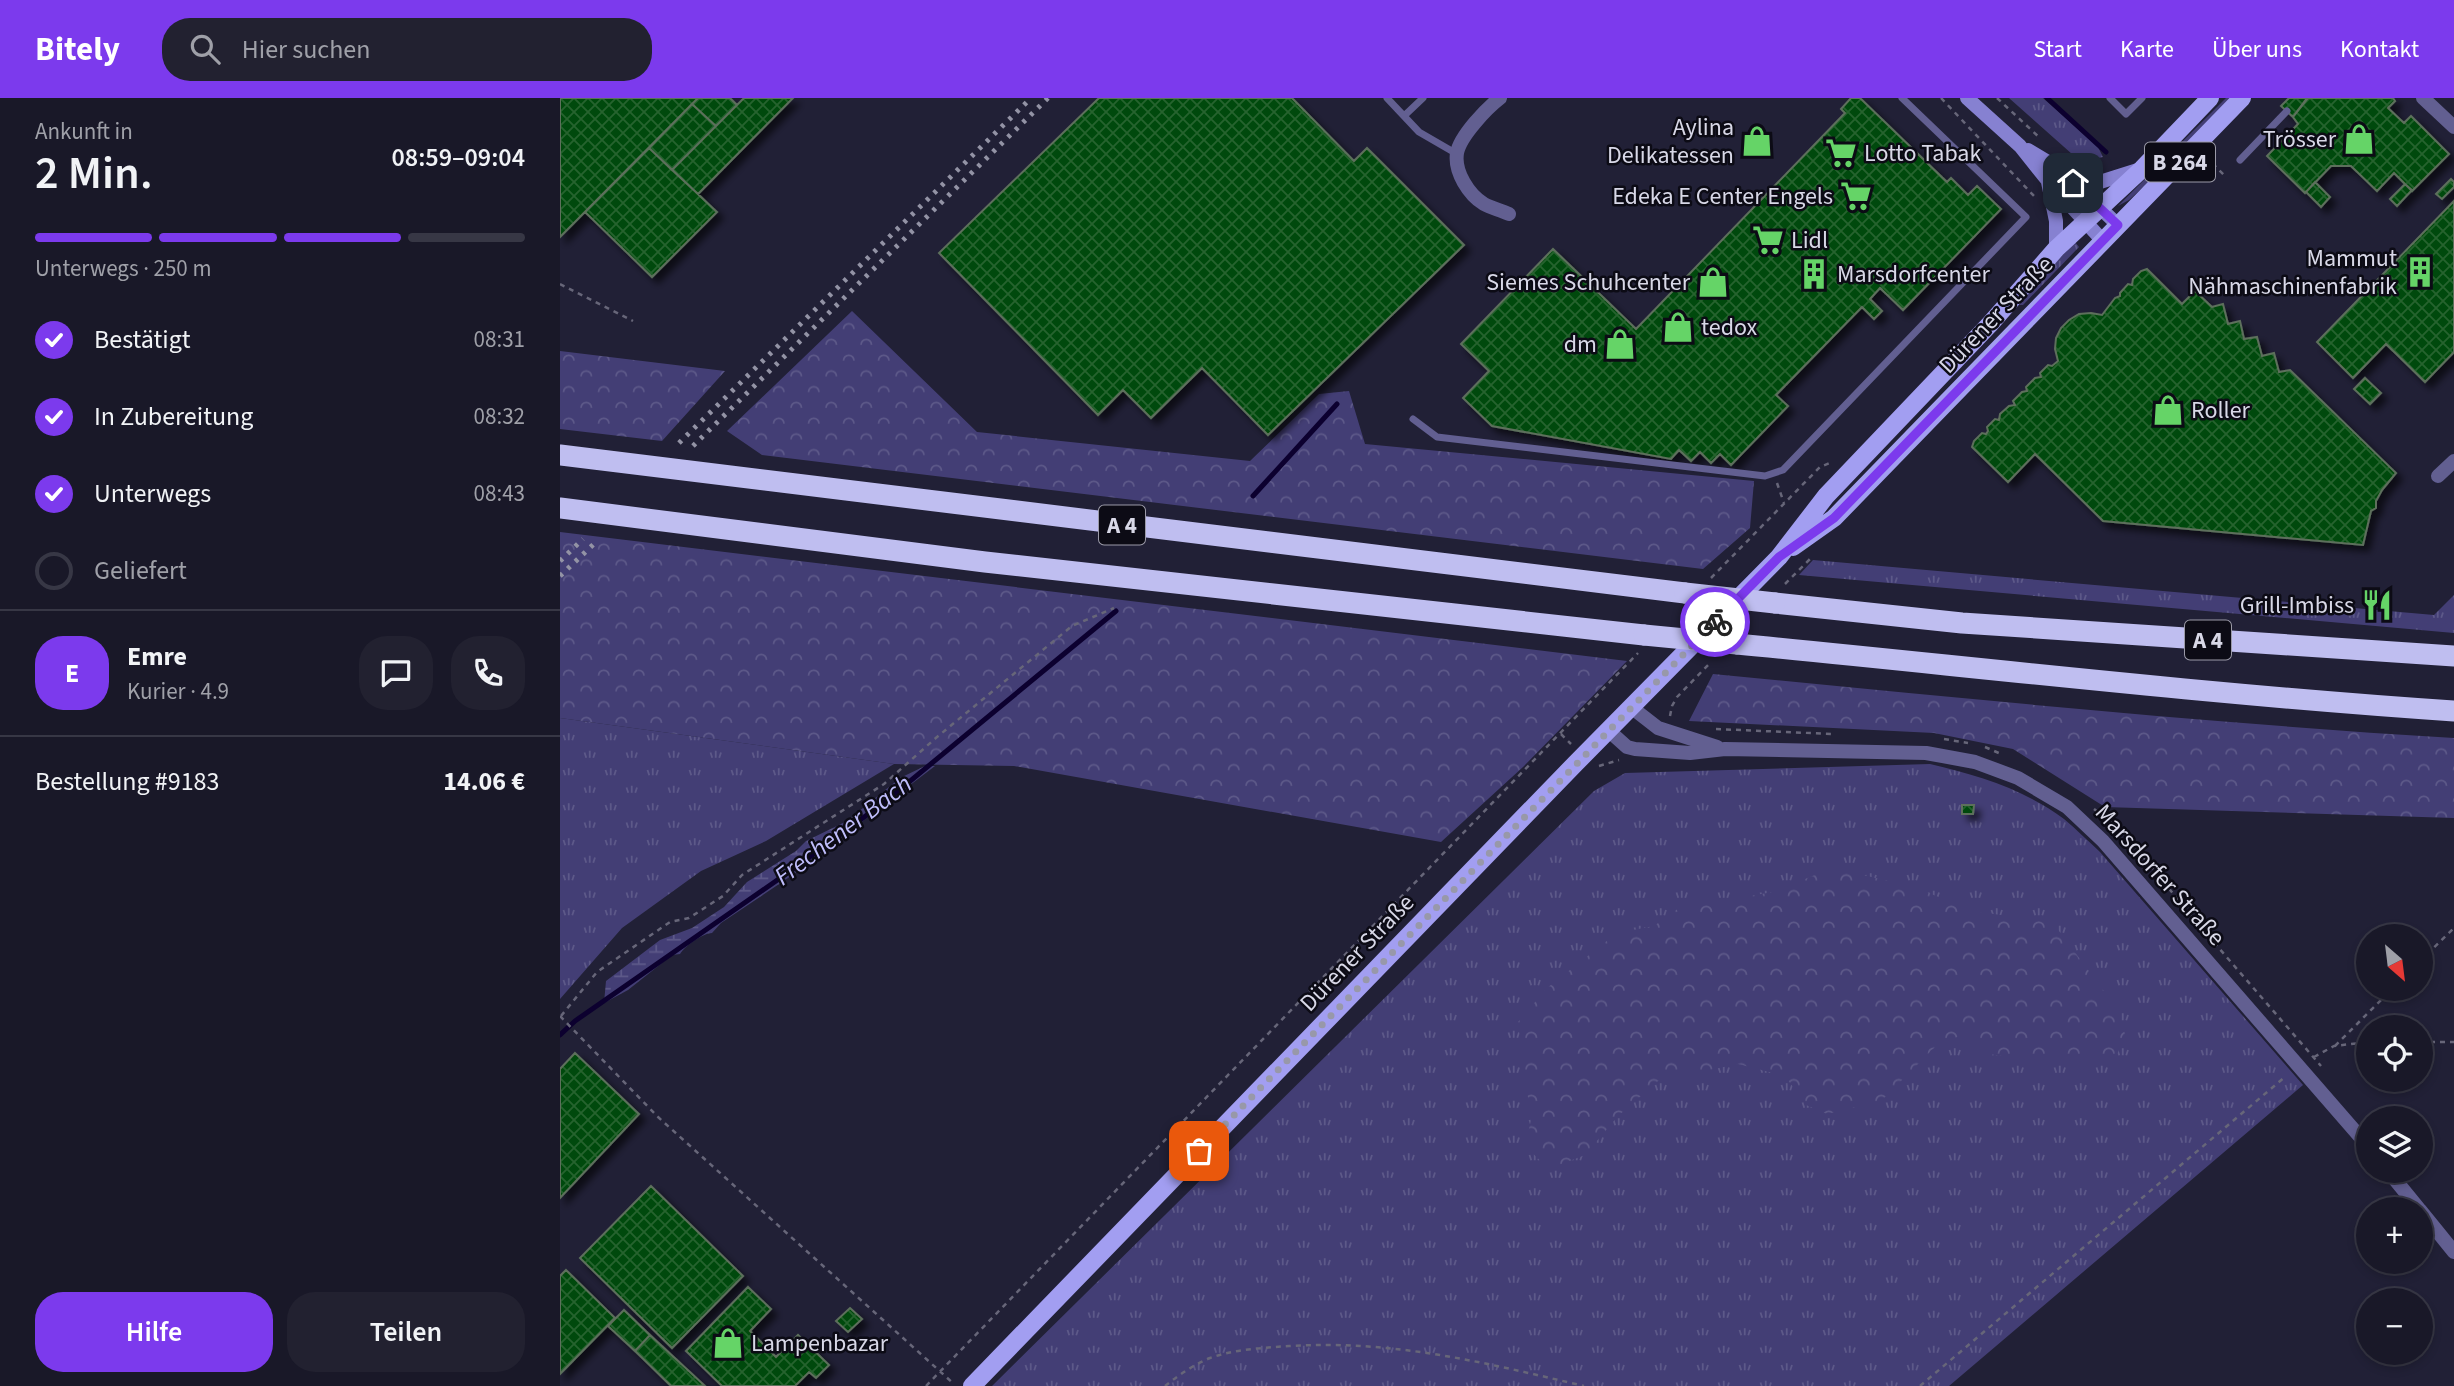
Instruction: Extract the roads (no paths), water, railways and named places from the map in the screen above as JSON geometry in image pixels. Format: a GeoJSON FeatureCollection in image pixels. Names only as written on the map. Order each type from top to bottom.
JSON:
{"type":"FeatureCollection","features":[{"type":"Feature","properties":{"kind":"highway","name":"A 4"},"geometry":{"type":"LineString","coordinates":[[560,455],[1685,593],[1780,594],[1962,623],[2454,656]]}},
{"type":"Feature","properties":{"kind":"highway","name":"A 4"},"geometry":{"type":"LineString","coordinates":[[560,508],[1644,641],[1737,644],[2240,695],[2454,711]]}},
{"type":"Feature","properties":{"kind":"main road"},"geometry":{"type":"LineString","coordinates":[[1967,98],[2020,146],[2103,241]]}},
{"type":"Feature","properties":{"kind":"main road","name":"Dürener Straße"},"geometry":{"type":"LineString","coordinates":[[972,1386],[1583,755],[1779,557],[1826,496],[1990,324],[2017,291],[2056,250],[2142,169],[2210,98]]}},
{"type":"Feature","properties":{"kind":"main road","name":"Dürener Straße"},"geometry":{"type":"LineString","coordinates":[[1779,557],[1834,518],[2242,98]]}},
{"type":"Feature","properties":{"kind":"main road"},"geometry":{"type":"LineString","coordinates":[[2020,146],[2058,168],[2118,225]]}},
{"type":"Feature","properties":{"kind":"main road","name":"B 264"},"geometry":{"type":"LineString","coordinates":[[2058,168],[2099,182],[2142,169]]}},
{"type":"Feature","properties":{"kind":"main road"},"geometry":{"type":"LineString","coordinates":[[2048,181],[2056,221],[2056,250]]}},
{"type":"Feature","properties":{"kind":"street"},"geometry":{"type":"LineString","coordinates":[[1500,98],[1469,131],[1457,155],[1460,176],[1470,192],[1483,203],[1509,214]]}},
{"type":"Feature","properties":{"kind":"street"},"geometry":{"type":"LineString","coordinates":[[2423,98],[2454,127]]}},
{"type":"Feature","properties":{"kind":"street"},"geometry":{"type":"LineString","coordinates":[[2438,476],[2454,461]]}},
{"type":"Feature","properties":{"kind":"street","name":"Marsdorfer Straße"},"geometry":{"type":"LineString","coordinates":[[1631,707],[1658,728],[1725,749]]}},
{"type":"Feature","properties":{"kind":"street","name":"Marsdorfer Straße"},"geometry":{"type":"LineString","coordinates":[[1608,730],[1627,747],[1635,749],[1689,753],[1725,749],[1926,753],[1975,762],[2018,778],[2067,807],[2103,841],[2356,1132]]}},
{"type":"Feature","properties":{"kind":"street"},"geometry":{"type":"LineString","coordinates":[[2398,1183],[2409,1197]]}},
{"type":"Feature","properties":{"kind":"street"},"geometry":{"type":"LineString","coordinates":[[2433,1226],[2454,1252]]}},
{"type":"Feature","properties":{"kind":"lane"},"geometry":{"type":"LineString","coordinates":[[1387,98],[1419,132],[1457,155]]}},
{"type":"Feature","properties":{"kind":"lane"},"geometry":{"type":"LineString","coordinates":[[1404,116],[1423,98]]}},
{"type":"Feature","properties":{"kind":"lane"},"geometry":{"type":"LineString","coordinates":[[1413,419],[1437,437],[1765,476],[1783,470],[2026,217],[1902,98]]}},
{"type":"Feature","properties":{"kind":"lane"},"geometry":{"type":"LineString","coordinates":[[2110,98],[2126,114],[2141,98]]}},
{"type":"Feature","properties":{"kind":"lane"},"geometry":{"type":"LineString","coordinates":[[2240,160],[2287,111]]}},
{"type":"Feature","properties":{"kind":"waterway"},"geometry":{"type":"LineString","coordinates":[[2047,98],[2106,152]]}},
{"type":"Feature","properties":{"kind":"waterway","name":"Frechener Bach"},"geometry":{"type":"LineString","coordinates":[[1253,496],[1337,404]]}},
{"type":"Feature","properties":{"kind":"waterway","name":"Frechener Bach"},"geometry":{"type":"LineString","coordinates":[[560,1035],[575,1021],[886,801],[1116,611]]}},
{"type":"Feature","properties":{"kind":"railway"},"geometry":{"type":"LineString","coordinates":[[679,443],[1031,98]]}},
{"type":"Feature","properties":{"kind":"railway"},"geometry":{"type":"LineString","coordinates":[[693,446],[1048,98]]}},
{"type":"Feature","properties":{"kind":"railway"},"geometry":{"type":"LineString","coordinates":[[560,561],[583,539]]}},
{"type":"Feature","properties":{"kind":"railway"},"geometry":{"type":"LineString","coordinates":[[560,576],[597,541]]}},
{"type":"Feature","properties":{"kind":"place","name":"Trösser"},"geometry":{"type":"Point","coordinates":[2359,139]}},
{"type":"Feature","properties":{"kind":"place","name":"Aylina Delikatessen"},"geometry":{"type":"Point","coordinates":[1757,141]}},
{"type":"Feature","properties":{"kind":"place","name":"Lotto Tabak"},"geometry":{"type":"Point","coordinates":[1841,153]}},
{"type":"Feature","properties":{"kind":"place","name":"Edeka E Center Engels"},"geometry":{"type":"Point","coordinates":[1856,196]}},
{"type":"Feature","properties":{"kind":"place","name":"Lidl"},"geometry":{"type":"Point","coordinates":[1768,240]}},
{"type":"Feature","properties":{"kind":"place","name":"Mammut Nähmaschinenfabrik"},"geometry":{"type":"Point","coordinates":[2420,272]}},
{"type":"Feature","properties":{"kind":"place","name":"Marsdorfcenter"},"geometry":{"type":"Point","coordinates":[1814,274]}},
{"type":"Feature","properties":{"kind":"place","name":"Siemes Schuhcenter"},"geometry":{"type":"Point","coordinates":[1713,282]}},
{"type":"Feature","properties":{"kind":"place","name":"tedox"},"geometry":{"type":"Point","coordinates":[1678,327]}},
{"type":"Feature","properties":{"kind":"place","name":"dm"},"geometry":{"type":"Point","coordinates":[1620,344]}},
{"type":"Feature","properties":{"kind":"place","name":"Roller"},"geometry":{"type":"Point","coordinates":[2168,410]}},
{"type":"Feature","properties":{"kind":"place","name":"Grill-Imbiss"},"geometry":{"type":"Point","coordinates":[2377,605]}},
{"type":"Feature","properties":{"kind":"place","name":"Lampenbazar"},"geometry":{"type":"Point","coordinates":[728,1343]}}]}
